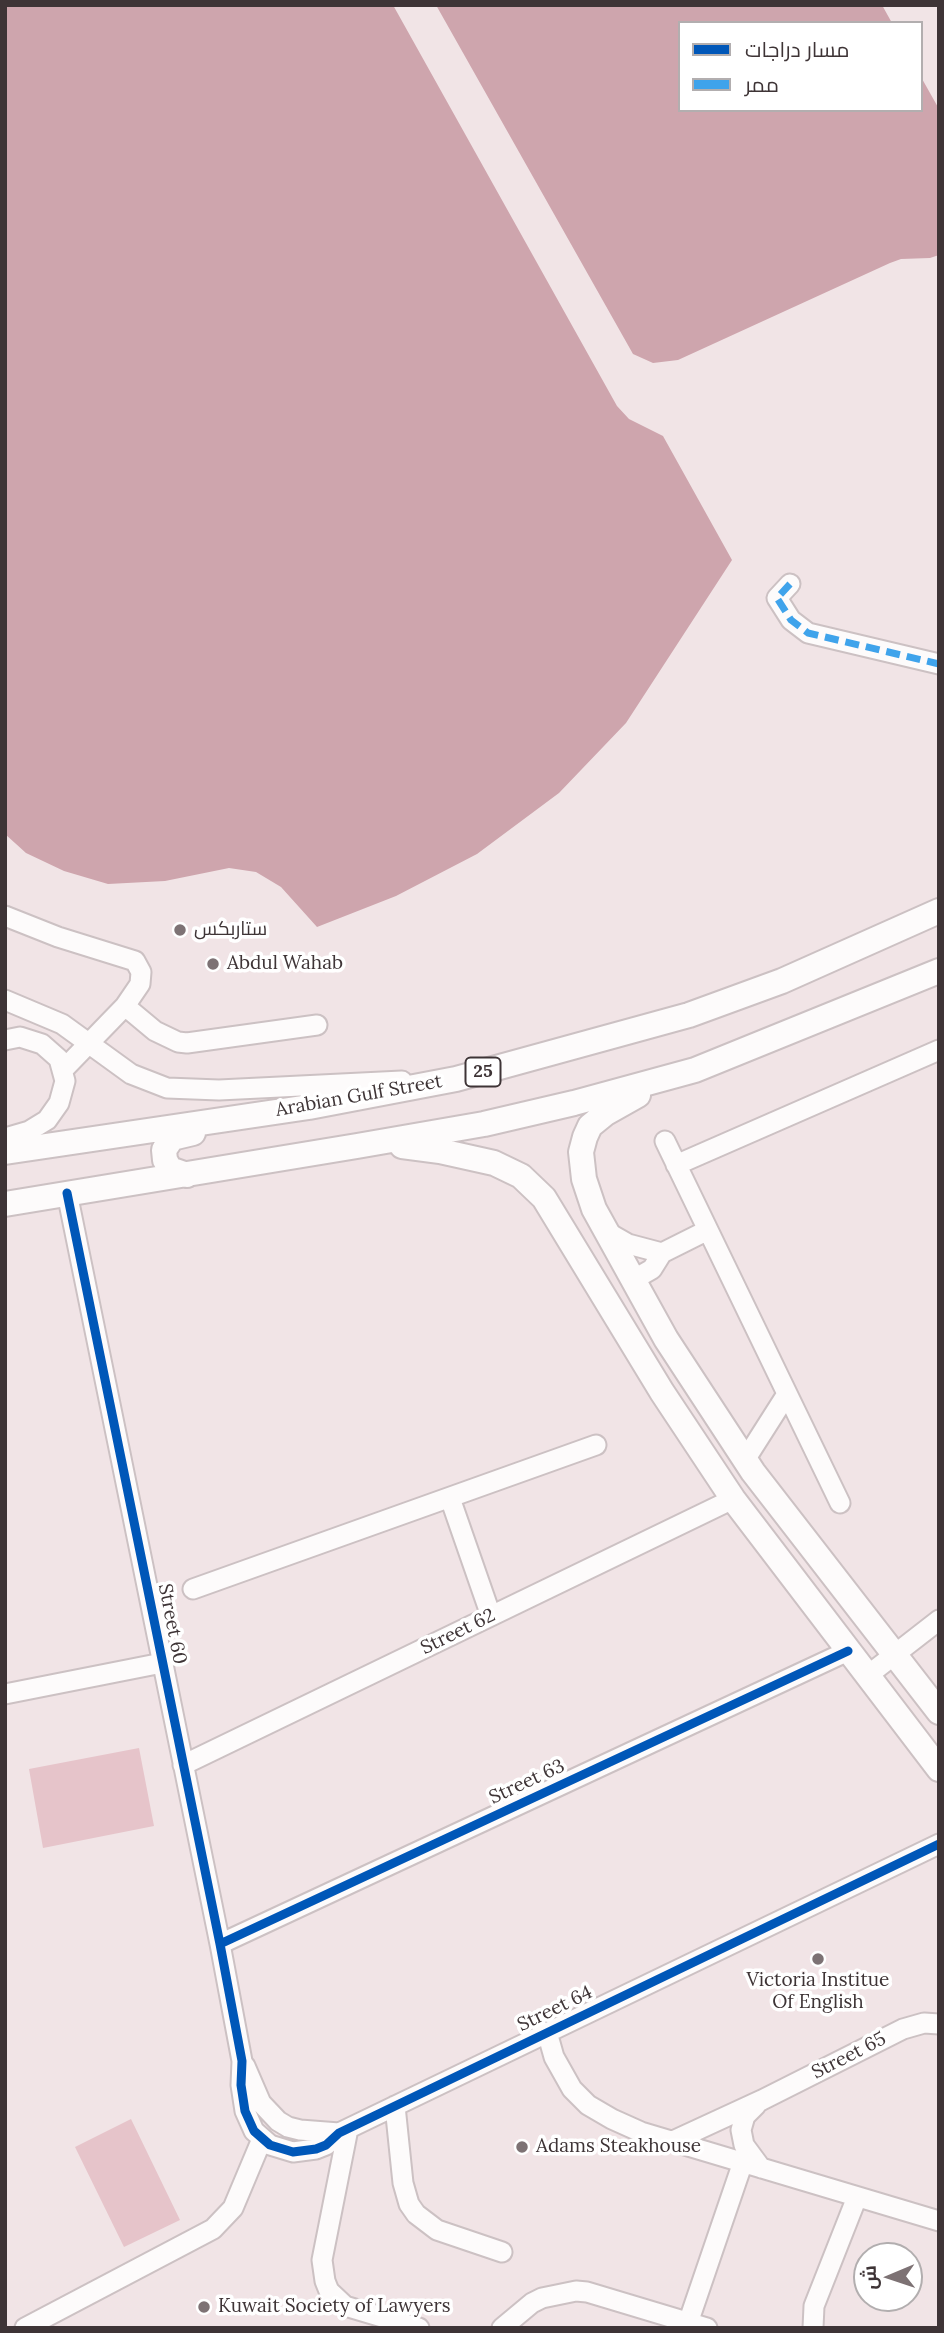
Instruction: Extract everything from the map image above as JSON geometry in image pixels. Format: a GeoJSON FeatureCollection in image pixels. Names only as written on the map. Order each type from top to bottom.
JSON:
{"type":"FeatureCollection","features":[{"type":"Feature","properties":{"kind":"main road","name":"Arabian Gulf Street"},"geometry":{"type":"LineString","coordinates":[[5,1152],[309,1107],[456,1079],[689,1015],[782,981],[939,911]]}},
{"type":"Feature","properties":{"kind":"main road"},"geometry":{"type":"LineString","coordinates":[[939,971],[695,1070],[616,1107],[587,1131],[581,1152],[584,1179],[594,1209],[666,1339],[745,1460],[939,1712]]}},
{"type":"Feature","properties":{"kind":"main road"},"geometry":{"type":"LineString","coordinates":[[5,1204],[484,1124],[695,1070]]}},
{"type":"Feature","properties":{"kind":"main road"},"geometry":{"type":"LineString","coordinates":[[187,1175],[175,1172],[167,1164],[164,1150],[172,1138],[286,1119],[309,1107]]}},
{"type":"Feature","properties":{"kind":"main road"},"geometry":{"type":"LineString","coordinates":[[373,1143],[440,1151],[494,1163],[521,1176],[544,1198],[689,1435],[733,1499],[939,1769]]}},
{"type":"Feature","properties":{"kind":"main road"},"geometry":{"type":"LineString","coordinates":[[617,1318],[622,1303],[636,1286]]}},
{"type":"Feature","properties":{"kind":"street"},"geometry":{"type":"LineString","coordinates":[[790,584],[777,598],[791,620],[808,633],[939,664]]}},
{"type":"Feature","properties":{"kind":"street"},"geometry":{"type":"LineString","coordinates":[[5,916],[58,937],[135,961],[139,966],[142,978],[140,984],[125,1006],[63,1070]]}},
{"type":"Feature","properties":{"kind":"street"},"geometry":{"type":"LineString","coordinates":[[5,1000],[62,1024],[131,1074],[167,1088],[219,1090],[456,1079]]}},
{"type":"Feature","properties":{"kind":"street"},"geometry":{"type":"LineString","coordinates":[[125,1006],[155,1031],[178,1042],[187,1043],[317,1025]]}},
{"type":"Feature","properties":{"kind":"street"},"geometry":{"type":"LineString","coordinates":[[5,1040],[20,1037],[41,1044],[59,1059],[63,1070],[63,1092],[53,1112],[38,1126],[5,1138]]}},
{"type":"Feature","properties":{"kind":"street"},"geometry":{"type":"LineString","coordinates":[[676,1165],[939,1050]]}},
{"type":"Feature","properties":{"kind":"street"},"geometry":{"type":"LineString","coordinates":[[665,1141],[840,1503]]}},
{"type":"Feature","properties":{"kind":"street","name":"Street 60"},"geometry":{"type":"LineString","coordinates":[[67,1193],[242,2061]]}},
{"type":"Feature","properties":{"kind":"street"},"geometry":{"type":"LineString","coordinates":[[636,1286],[662,1253],[708,1230]]}},
{"type":"Feature","properties":{"kind":"street"},"geometry":{"type":"LineString","coordinates":[[606,1231],[628,1244],[662,1253]]}},
{"type":"Feature","properties":{"kind":"street"},"geometry":{"type":"LineString","coordinates":[[745,1460],[787,1394]]}},
{"type":"Feature","properties":{"kind":"street"},"geometry":{"type":"LineString","coordinates":[[193,1589],[596,1446]]}},
{"type":"Feature","properties":{"kind":"street"},"geometry":{"type":"LineString","coordinates":[[450,1498],[491,1616]]}},
{"type":"Feature","properties":{"kind":"street","name":"Street 62"},"geometry":{"type":"LineString","coordinates":[[183,1765],[733,1499]]}},
{"type":"Feature","properties":{"kind":"street"},"geometry":{"type":"LineString","coordinates":[[867,1676],[939,1620]]}},
{"type":"Feature","properties":{"kind":"street","name":"Street 63"},"geometry":{"type":"LineString","coordinates":[[220,1944],[848,1651]]}},
{"type":"Feature","properties":{"kind":"street"},"geometry":{"type":"LineString","coordinates":[[5,1694],[162,1662]]}},
{"type":"Feature","properties":{"kind":"street","name":"Street 64"},"geometry":{"type":"LineString","coordinates":[[261,2139],[281,2150],[305,2152],[326,2145],[344,2131],[939,1844]]}},
{"type":"Feature","properties":{"kind":"street","name":"Street 65"},"geometry":{"type":"LineString","coordinates":[[671,2142],[903,2029],[925,2022],[939,2024]]}},
{"type":"Feature","properties":{"kind":"street"},"geometry":{"type":"LineString","coordinates":[[547,2032],[554,2057],[565,2078],[588,2105],[626,2126],[671,2142],[939,2221]]}},
{"type":"Feature","properties":{"kind":"street"},"geometry":{"type":"LineString","coordinates":[[242,2061],[261,2103],[278,2121],[300,2130],[344,2131],[322,2260],[325,2281],[336,2299],[345,2305],[419,2328]]}},
{"type":"Feature","properties":{"kind":"street"},"geometry":{"type":"LineString","coordinates":[[25,2328],[214,2229],[233,2208],[261,2139],[254,2131],[246,2111],[242,2061]]}},
{"type":"Feature","properties":{"kind":"street","name":"Street 65"},"geometry":{"type":"LineString","coordinates":[[752,2165],[741,2130],[745,2116],[762,2100]]}},
{"type":"Feature","properties":{"kind":"street"},"geometry":{"type":"LineString","coordinates":[[395,2106],[403,2183],[416,2214],[437,2230],[502,2252]]}},
{"type":"Feature","properties":{"kind":"street"},"geometry":{"type":"LineString","coordinates":[[502,2328],[523,2309],[542,2298],[576,2291],[697,2325],[752,2165]]}},
{"type":"Feature","properties":{"kind":"street"},"geometry":{"type":"LineString","coordinates":[[813,2328],[814,2306],[857,2197]]}},
{"type":"Feature","properties":{"kind":"shaded area"},"geometry":{"type":"Polygon","coordinates":[[[5,5],[393,5],[617,406],[629,419],[663,436],[732,560],[626,723],[559,793],[477,854],[396,896],[317,927],[281,887],[256,872],[229,868],[165,881],[108,884],[64,871],[26,853],[5,834],[5,5]]]}},
{"type":"Feature","properties":{"kind":"shaded area"},"geometry":{"type":"Polygon","coordinates":[[[436,5],[882,5],[891,21],[678,21],[678,112],[923,112],[923,81],[939,109],[939,255],[901,259],[890,263],[678,360],[653,363],[633,354],[436,5]]]}},
{"type":"Feature","properties":{"kind":"shaded area"},"geometry":{"type":"Polygon","coordinates":[[[139,1748],[154,1826],[43,1848],[29,1769],[139,1748]]]}},
{"type":"Feature","properties":{"kind":"shaded area"},"geometry":{"type":"Polygon","coordinates":[[[131,2119],[180,2220],[124,2247],[75,2147],[131,2119]]]}},
{"type":"Feature","properties":{"kind":"marked path"},"geometry":{"type":"LineString","coordinates":[[790,584],[777,598],[791,620],[808,633],[939,664]]}},
{"type":"Feature","properties":{"kind":"cycle path"},"geometry":{"type":"LineString","coordinates":[[67,1193],[220,1944],[242,2061],[241,2085],[245,2111],[254,2131],[270,2145],[293,2152],[326,2145],[339,2133],[939,1844]]}},
{"type":"Feature","properties":{"kind":"cycle path"},"geometry":{"type":"LineString","coordinates":[[220,1944],[848,1651]]}},
{"type":"Feature","properties":{"kind":"place","name":"ستاربكس"},"geometry":{"type":"Point","coordinates":[180,930]}},
{"type":"Feature","properties":{"kind":"place","name":"Abdul Wahab"},"geometry":{"type":"Point","coordinates":[213,964]}},
{"type":"Feature","properties":{"kind":"place","name":"Victoria Institue Of English"},"geometry":{"type":"Point","coordinates":[818,1959]}},
{"type":"Feature","properties":{"kind":"place","name":"Adams Steakhouse"},"geometry":{"type":"Point","coordinates":[522,2147]}},
{"type":"Feature","properties":{"kind":"place","name":"Kuwait Society of Lawyers"},"geometry":{"type":"Point","coordinates":[204,2307]}}]}
